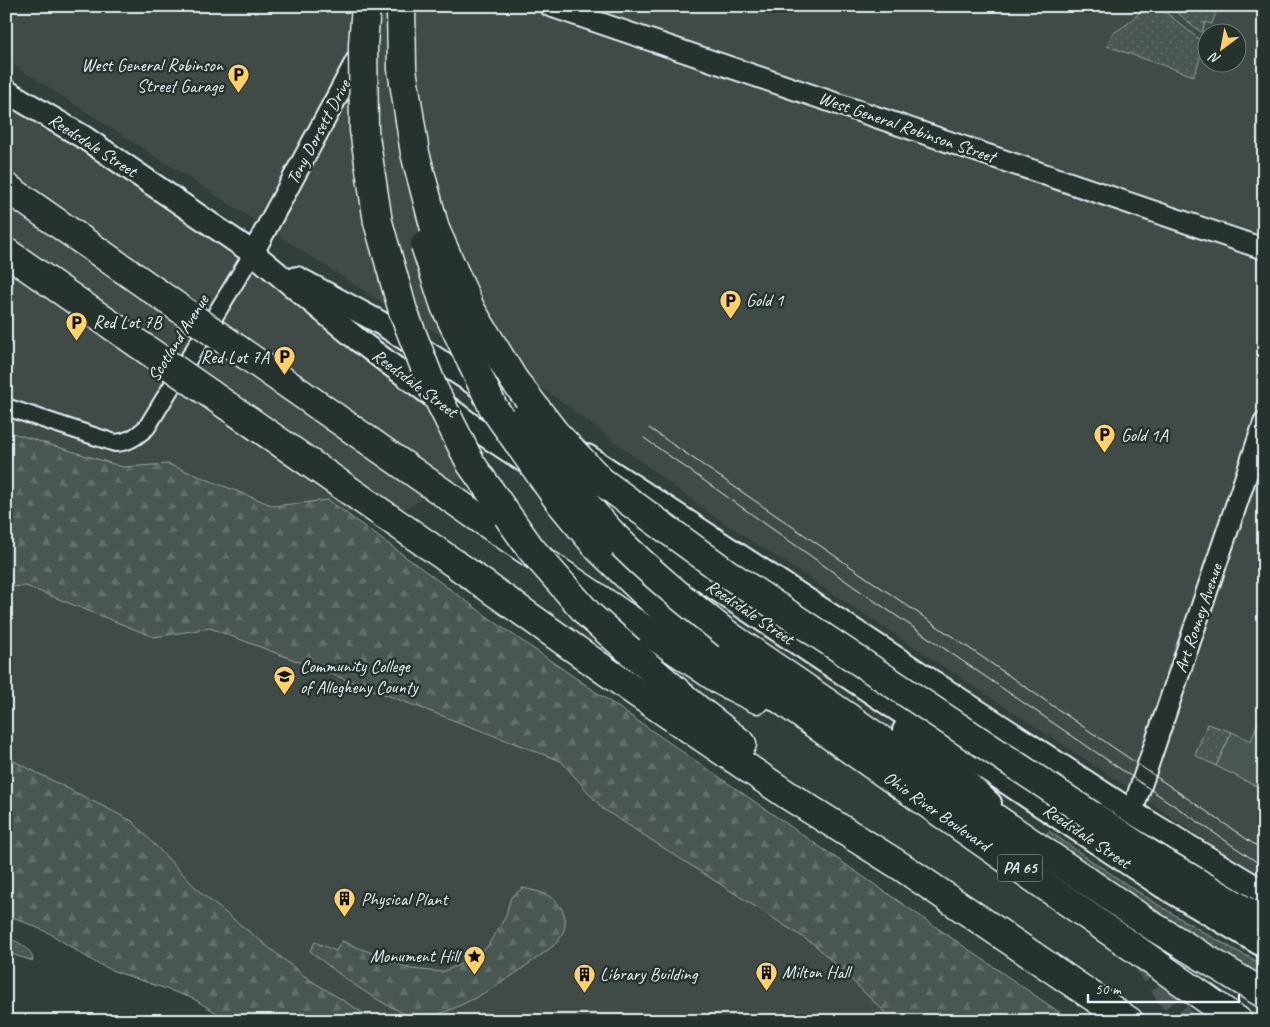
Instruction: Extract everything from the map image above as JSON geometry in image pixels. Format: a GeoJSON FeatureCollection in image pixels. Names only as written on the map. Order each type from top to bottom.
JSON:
{"type":"FeatureCollection","features":[{"type":"Feature","properties":{"kind":"highway"},"geometry":{"type":"LineString","coordinates":[[366,6],[363,45],[364,130],[378,222],[403,311],[433,388],[471,464],[530,549],[589,615],[696,708],[902,866]]}},
{"type":"Feature","properties":{"kind":"highway"},"geometry":{"type":"LineString","coordinates":[[392,6],[391,67],[395,125],[410,203],[445,306],[493,407],[559,501],[599,549],[650,598],[707,646],[834,738]]}},
{"type":"Feature","properties":{"kind":"highway"},"geometry":{"type":"LineString","coordinates":[[399,6],[400,58],[409,127],[435,225],[468,313],[519,414],[562,473],[615,536],[664,583],[728,635],[1154,927],[1264,994]]}},
{"type":"Feature","properties":{"kind":"highway"},"geometry":{"type":"LineString","coordinates":[[399,6],[402,69],[415,153],[435,229],[471,310],[514,380],[555,433],[601,481],[728,574],[1149,854],[1264,922]]}},
{"type":"Feature","properties":{"kind":"highway"},"geometry":{"type":"LineString","coordinates":[[6,187],[482,520],[721,680],[834,738]]}},
{"type":"Feature","properties":{"kind":"highway"},"geometry":{"type":"LineString","coordinates":[[6,252],[693,731],[789,796],[902,866],[1129,1021]]}},
{"type":"Feature","properties":{"kind":"highway","name":"Ohio River Boulevard"},"geometry":{"type":"LineString","coordinates":[[834,738],[1238,1021]]}},
{"type":"Feature","properties":{"kind":"main road","name":"Reedsdale Street"},"geometry":{"type":"LineString","coordinates":[[6,91],[84,138],[252,253],[358,340],[480,431],[1162,886],[1264,946]]}},
{"type":"Feature","properties":{"kind":"main road","name":"Reedsdale Street"},"geometry":{"type":"LineString","coordinates":[[252,253],[379,322],[1132,812],[1264,892]]}},
{"type":"Feature","properties":{"kind":"main road"},"geometry":{"type":"LineString","coordinates":[[796,643],[953,769],[1008,818]]}},
{"type":"Feature","properties":{"kind":"street","name":"Tony Dorsett Drive"},"geometry":{"type":"LineString","coordinates":[[252,253],[363,47],[375,6]]}},
{"type":"Feature","properties":{"kind":"street","name":"West General Robinson Street"},"geometry":{"type":"LineString","coordinates":[[550,6],[1264,249]]}},
{"type":"Feature","properties":{"kind":"street","name":"Scotland Avenue"},"geometry":{"type":"LineString","coordinates":[[6,407],[115,443],[133,439],[147,427],[252,253]]}},
{"type":"Feature","properties":{"kind":"street","name":"Art Rooney Avenue"},"geometry":{"type":"LineString","coordinates":[[1132,812],[1264,423]]}},
{"type":"Feature","properties":{"kind":"shaded area"},"geometry":{"type":"Polygon","coordinates":[[[6,6],[1264,6],[1264,880],[1117,780],[708,512],[550,393],[394,310],[6,60],[6,6]]]}},
{"type":"Feature","properties":{"kind":"shaded area","name":"Community College of Allegheny County"},"geometry":{"type":"Polygon","coordinates":[[[6,91],[85,138],[496,442],[463,479],[406,508],[345,513],[328,500],[274,506],[168,464],[1008,1021],[281,1021],[6,860],[6,91]]]}},
{"type":"Feature","properties":{"kind":"green space"},"geometry":{"type":"Polygon","coordinates":[[[1147,6],[1158,6],[1198,38],[1198,64],[1194,76],[1107,46],[1112,34],[1126,25],[1147,6]]]}},
{"type":"Feature","properties":{"kind":"green space"},"geometry":{"type":"Polygon","coordinates":[[[1169,6],[1218,6],[1213,22],[1198,22],[1198,30],[1169,6]]]}},
{"type":"Feature","properties":{"kind":"green space"},"geometry":{"type":"Polygon","coordinates":[[[6,431],[123,467],[168,464],[274,506],[328,500],[499,625],[1072,1021],[894,1021],[815,945],[603,809],[561,761],[210,628],[154,637],[26,586],[6,587],[6,431]]]}},
{"type":"Feature","properties":{"kind":"green space"},"geometry":{"type":"Polygon","coordinates":[[[1264,706],[1264,790],[1216,766],[1232,732],[1251,741],[1264,706]]]}},
{"type":"Feature","properties":{"kind":"green space"},"geometry":{"type":"Polygon","coordinates":[[[1207,724],[1232,732],[1216,766],[1195,755],[1207,724]]]}},
{"type":"Feature","properties":{"kind":"green space"},"geometry":{"type":"Polygon","coordinates":[[[6,757],[132,821],[202,894],[307,978],[376,1021],[230,1021],[192,998],[96,963],[49,933],[6,914],[6,757]]]}},
{"type":"Feature","properties":{"kind":"green space"},"geometry":{"type":"Polygon","coordinates":[[[1049,831],[1154,902],[1208,935],[1264,965],[1264,981],[1040,839],[1049,831]]]}},
{"type":"Feature","properties":{"kind":"green space"},"geometry":{"type":"Polygon","coordinates":[[[523,888],[545,894],[552,898],[561,908],[564,914],[565,927],[558,941],[519,971],[497,985],[455,1008],[428,1017],[411,1017],[387,1005],[342,976],[310,951],[315,942],[336,951],[342,941],[411,969],[442,972],[470,960],[487,947],[505,918],[511,897],[523,888]]]}},
{"type":"Feature","properties":{"kind":"green space"},"geometry":{"type":"Polygon","coordinates":[[[6,937],[27,949],[33,961],[11,954],[6,970],[6,937]]]}},
{"type":"Feature","properties":{"kind":"tunnel"},"geometry":{"type":"LineString","coordinates":[[1141,958],[1185,1021]]}},
{"type":"Feature","properties":{"kind":"tram line"},"geometry":{"type":"LineString","coordinates":[[649,428],[1264,851]]}},
{"type":"Feature","properties":{"kind":"tram line"},"geometry":{"type":"LineString","coordinates":[[644,438],[860,591],[1264,867]]}},
{"type":"Feature","properties":{"kind":"place","name":"West General Robinson Street Garage"},"geometry":{"type":"Point","coordinates":[239,94]}},
{"type":"Feature","properties":{"kind":"place","name":"Gold 1"},"geometry":{"type":"Point","coordinates":[730,319]}},
{"type":"Feature","properties":{"kind":"place","name":"Red Lot 7B"},"geometry":{"type":"Point","coordinates":[77,341]}},
{"type":"Feature","properties":{"kind":"place","name":"Red Lot 7A"},"geometry":{"type":"Point","coordinates":[285,376]}},
{"type":"Feature","properties":{"kind":"place","name":"Gold 1A"},"geometry":{"type":"Point","coordinates":[1105,454]}},
{"type":"Feature","properties":{"kind":"place","name":"Community College of Allegheny County"},"geometry":{"type":"Point","coordinates":[284,695]}},
{"type":"Feature","properties":{"kind":"place","name":"Physical Plant"},"geometry":{"type":"Point","coordinates":[345,918]}},
{"type":"Feature","properties":{"kind":"place","name":"Monument Hill"},"geometry":{"type":"Point","coordinates":[475,975]}},
{"type":"Feature","properties":{"kind":"place","name":"Milton Hall"},"geometry":{"type":"Point","coordinates":[766,991]}},
{"type":"Feature","properties":{"kind":"place","name":"Library Building"},"geometry":{"type":"Point","coordinates":[584,993]}}]}
